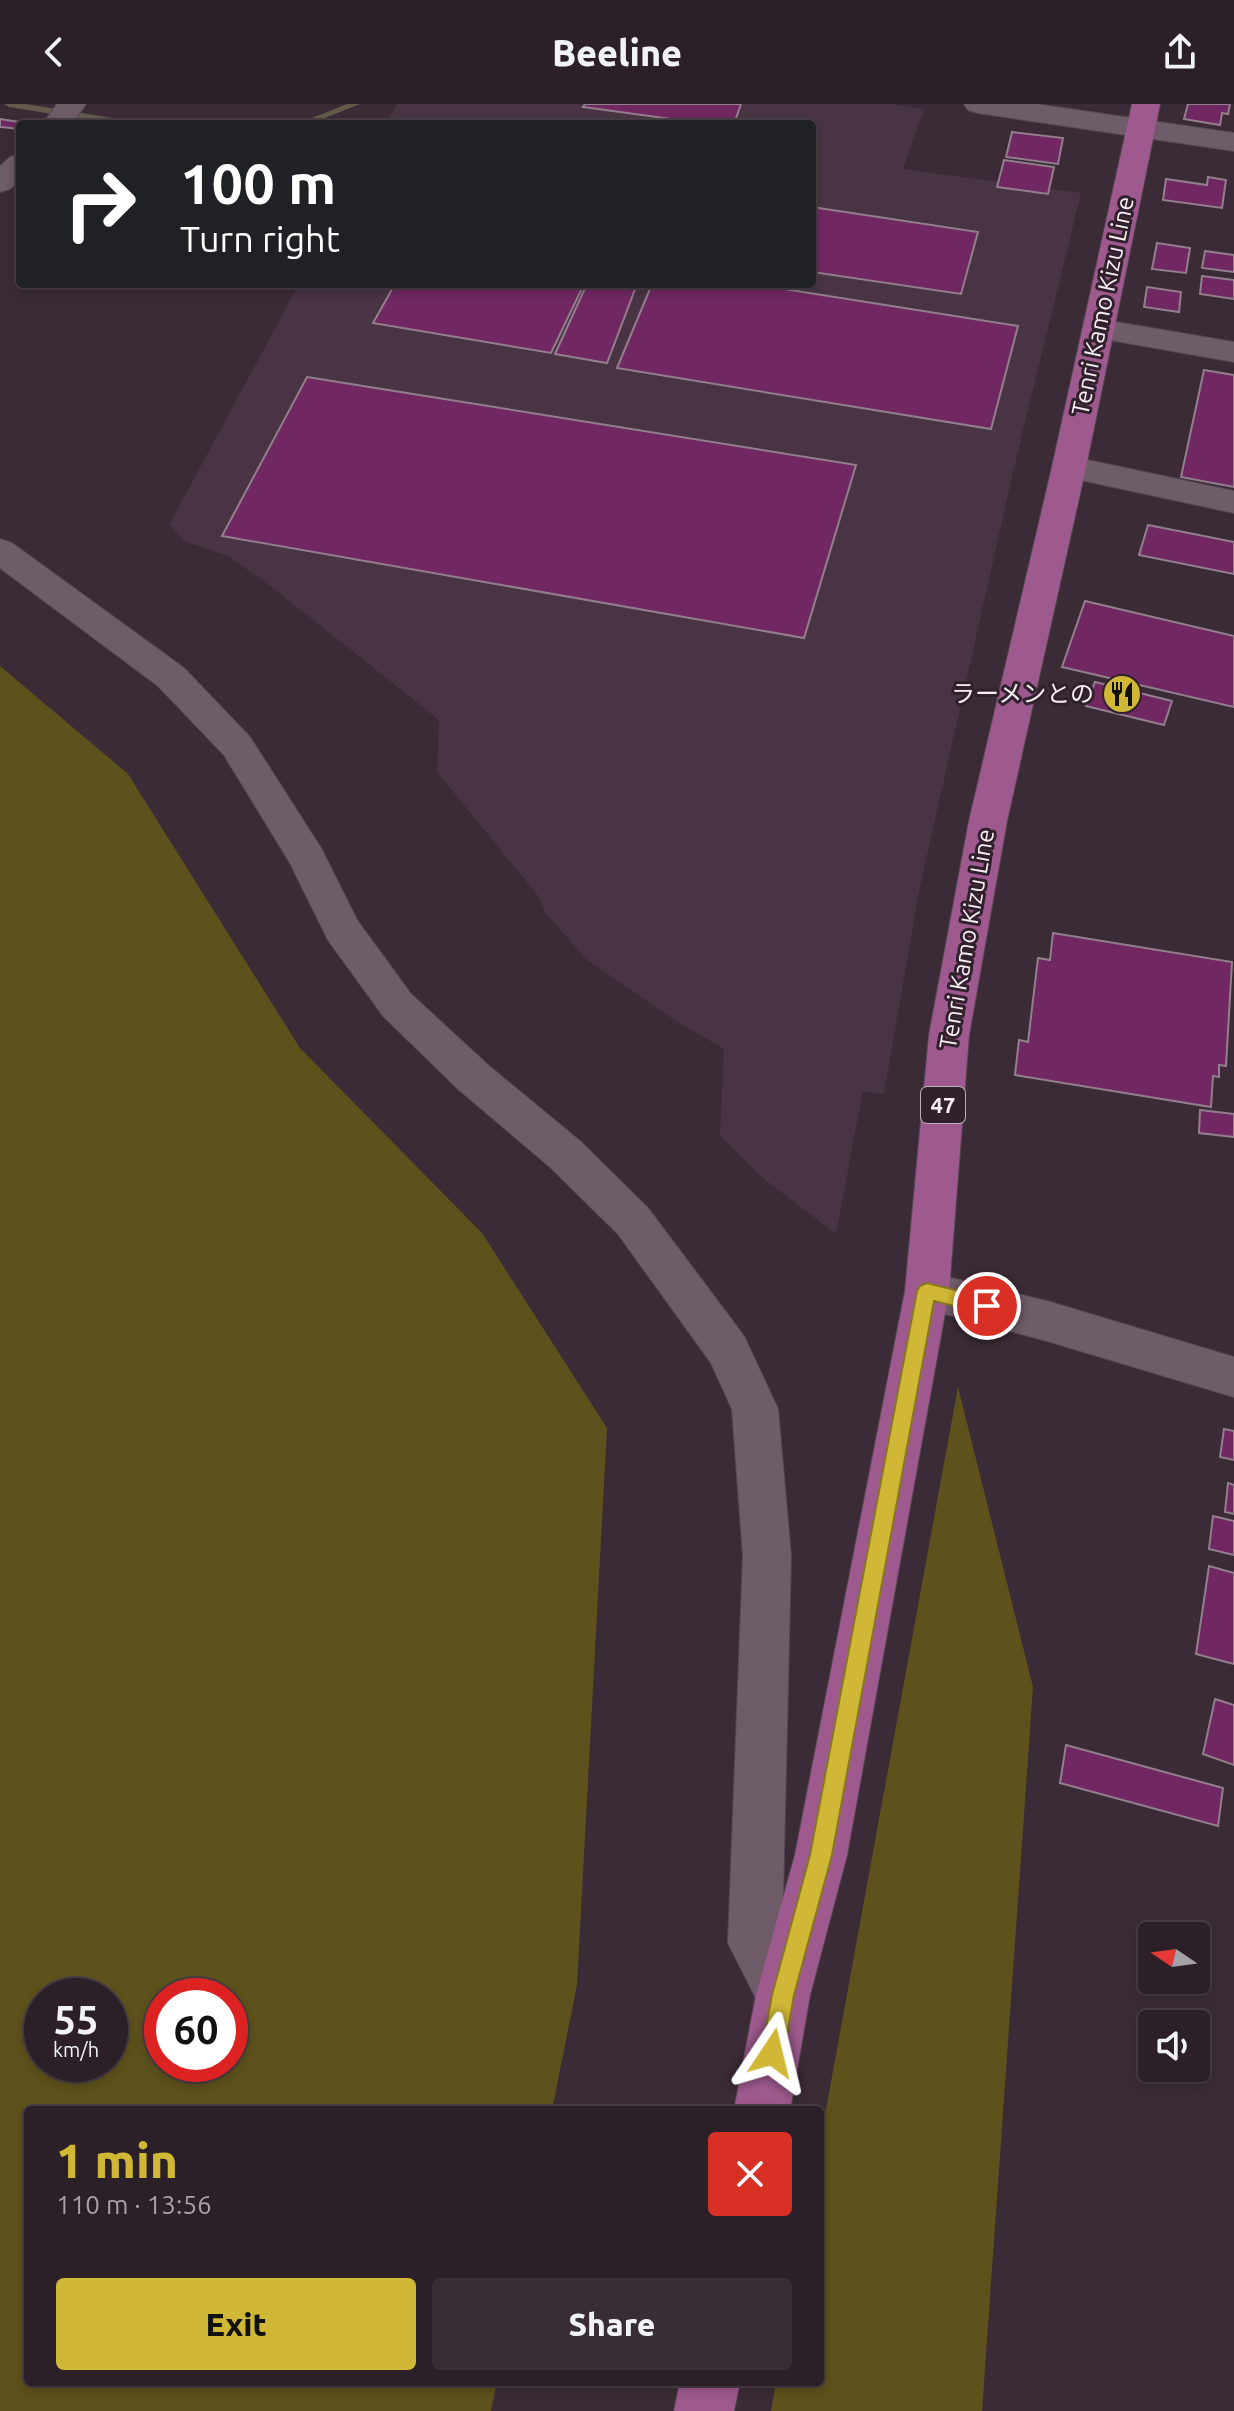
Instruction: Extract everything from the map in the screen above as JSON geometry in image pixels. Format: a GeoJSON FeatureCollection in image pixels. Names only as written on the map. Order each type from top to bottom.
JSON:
{"type":"FeatureCollection","features":[{"type":"Feature","properties":{"kind":"main road","name":"Tenri Kamo Kizu Line"},"geometry":{"type":"LineString","coordinates":[[763,2106],[783,1995],[821,1855],[927,1291],[949,1035],[988,821],[1069,467],[1144,116]]}},
{"type":"Feature","properties":{"kind":"main road"},"geometry":{"type":"LineString","coordinates":[[704,2411],[709,2386]]}},
{"type":"Feature","properties":{"kind":"street"},"geometry":{"type":"LineString","coordinates":[[978,104],[1144,116],[1234,142]]}},
{"type":"Feature","properties":{"kind":"street"},"geometry":{"type":"LineString","coordinates":[[0,183],[16,167]]}},
{"type":"Feature","properties":{"kind":"street"},"geometry":{"type":"LineString","coordinates":[[1098,329],[1234,352]]}},
{"type":"Feature","properties":{"kind":"street"},"geometry":{"type":"LineString","coordinates":[[1069,467],[1234,502]]}},
{"type":"Feature","properties":{"kind":"street"},"geometry":{"type":"LineString","coordinates":[[0,551],[171,677],[237,746],[307,858],[342,929],[397,1005],[473,1077],[565,1154],[633,1221],[728,1350],[755,1409],[767,1556],[755,1943],[783,1995]]}},
{"type":"Feature","properties":{"kind":"street"},"geometry":{"type":"LineString","coordinates":[[927,1291],[1047,1321],[1234,1377]]}},
{"type":"Feature","properties":{"kind":"shaded area"},"geometry":{"type":"Polygon","coordinates":[[[397,104],[891,104],[924,109],[903,169],[1081,193],[1014,468],[919,891],[884,1094],[863,1091],[836,1234],[764,1179],[720,1135],[724,1049],[676,1021],[586,959],[544,911],[539,897],[437,772],[439,720],[273,588],[228,556],[184,541],[169,525],[297,288],[816,288],[816,120],[388,120],[397,104]]]}},
{"type":"Feature","properties":{"kind":"shaded area"},"geometry":{"type":"Polygon","coordinates":[[[0,666],[128,774],[300,1048],[482,1233],[607,1428],[577,1985],[553,2106],[24,2106],[24,2386],[496,2386],[491,2411],[0,2411],[0,666]]]}},
{"type":"Feature","properties":{"kind":"shaded area"},"geometry":{"type":"Polygon","coordinates":[[[958,1387],[1033,1687],[982,2411],[771,2411],[775,2386],[824,2386],[824,2120],[958,1387]]]}},
{"type":"Feature","properties":{"kind":"building"},"geometry":{"type":"Polygon","coordinates":[[[585,104],[741,104],[735,120],[679,120],[583,107],[585,104]]]}},
{"type":"Feature","properties":{"kind":"building"},"geometry":{"type":"Polygon","coordinates":[[[1188,104],[1230,104],[1228,114],[1222,113],[1220,125],[1184,119],[1188,104]]]}},
{"type":"Feature","properties":{"kind":"building"},"geometry":{"type":"Polygon","coordinates":[[[0,119],[16,122],[16,129],[0,127],[0,119]]]}},
{"type":"Feature","properties":{"kind":"building"},"geometry":{"type":"Polygon","coordinates":[[[1012,132],[1063,138],[1058,164],[1006,157],[1012,132]]]}},
{"type":"Feature","properties":{"kind":"building"},"geometry":{"type":"Polygon","coordinates":[[[1004,160],[1054,167],[1048,194],[997,187],[1004,160]]]}},
{"type":"Feature","properties":{"kind":"building"},"geometry":{"type":"Polygon","coordinates":[[[1208,177],[1226,180],[1222,208],[1163,200],[1166,179],[1207,185],[1208,177]]]}},
{"type":"Feature","properties":{"kind":"building"},"geometry":{"type":"Polygon","coordinates":[[[816,208],[978,232],[961,294],[816,273],[816,208]]]}},
{"type":"Feature","properties":{"kind":"building"},"geometry":{"type":"Polygon","coordinates":[[[1157,243],[1190,248],[1186,273],[1152,269],[1157,243]]]}},
{"type":"Feature","properties":{"kind":"building"},"geometry":{"type":"Polygon","coordinates":[[[1205,251],[1234,255],[1234,272],[1202,268],[1205,251]]]}},
{"type":"Feature","properties":{"kind":"building"},"geometry":{"type":"Polygon","coordinates":[[[1202,276],[1234,280],[1234,299],[1200,294],[1202,276]]]}},
{"type":"Feature","properties":{"kind":"building"},"geometry":{"type":"Polygon","coordinates":[[[1147,287],[1181,292],[1179,312],[1144,307],[1147,287]]]}},
{"type":"Feature","properties":{"kind":"building"},"geometry":{"type":"Polygon","coordinates":[[[393,288],[582,288],[551,353],[373,323],[393,288]]]}},
{"type":"Feature","properties":{"kind":"building"},"geometry":{"type":"Polygon","coordinates":[[[585,288],[635,288],[607,363],[555,354],[585,288]]]}},
{"type":"Feature","properties":{"kind":"building"},"geometry":{"type":"Polygon","coordinates":[[[650,288],[778,288],[1018,326],[991,429],[617,368],[650,288]]]}},
{"type":"Feature","properties":{"kind":"building"},"geometry":{"type":"Polygon","coordinates":[[[1204,370],[1234,375],[1234,487],[1181,477],[1204,370]]]}},
{"type":"Feature","properties":{"kind":"building"},"geometry":{"type":"Polygon","coordinates":[[[307,377],[856,465],[804,638],[222,536],[307,377]]]}},
{"type":"Feature","properties":{"kind":"building"},"geometry":{"type":"Polygon","coordinates":[[[1148,525],[1234,542],[1234,574],[1139,555],[1148,525]]]}},
{"type":"Feature","properties":{"kind":"building"},"geometry":{"type":"Polygon","coordinates":[[[1085,601],[1234,636],[1234,707],[1062,667],[1085,601]]]}},
{"type":"Feature","properties":{"kind":"building"},"geometry":{"type":"Polygon","coordinates":[[[1095,682],[1172,701],[1164,725],[1086,706],[1095,682]]]}},
{"type":"Feature","properties":{"kind":"building"},"geometry":{"type":"Polygon","coordinates":[[[1053,933],[1232,962],[1226,1066],[1219,1065],[1219,1077],[1213,1076],[1211,1107],[1015,1075],[1019,1040],[1028,1042],[1038,958],[1050,960],[1053,933]]]}},
{"type":"Feature","properties":{"kind":"building"},"geometry":{"type":"Polygon","coordinates":[[[1200,1110],[1234,1114],[1234,1137],[1199,1133],[1200,1110]]]}},
{"type":"Feature","properties":{"kind":"building"},"geometry":{"type":"Polygon","coordinates":[[[1224,1429],[1234,1431],[1234,1460],[1220,1457],[1224,1429]]]}},
{"type":"Feature","properties":{"kind":"building"},"geometry":{"type":"Polygon","coordinates":[[[1228,1483],[1234,1485],[1234,1514],[1225,1512],[1228,1483]]]}},
{"type":"Feature","properties":{"kind":"building"},"geometry":{"type":"Polygon","coordinates":[[[1213,1516],[1234,1521],[1234,1555],[1209,1549],[1213,1516]]]}},
{"type":"Feature","properties":{"kind":"building"},"geometry":{"type":"Polygon","coordinates":[[[1209,1566],[1234,1573],[1234,1664],[1196,1654],[1209,1566]]]}},
{"type":"Feature","properties":{"kind":"building"},"geometry":{"type":"Polygon","coordinates":[[[1215,1699],[1234,1705],[1234,1765],[1203,1754],[1215,1699]]]}},
{"type":"Feature","properties":{"kind":"building"},"geometry":{"type":"Polygon","coordinates":[[[1066,1745],[1223,1788],[1218,1826],[1060,1783],[1066,1745]]]}},
{"type":"Feature","properties":{"kind":"waterway"},"geometry":{"type":"LineString","coordinates":[[9,104],[107,120]]}},
{"type":"Feature","properties":{"kind":"waterway"},"geometry":{"type":"LineString","coordinates":[[313,120],[355,104]]}},
{"type":"Feature","properties":{"kind":"place","name":"ラーメンとの"},"geometry":{"type":"Point","coordinates":[1122,694]}},
{"type":"Feature","properties":{"kind":"route"},"geometry":{"type":"LineString","coordinates":[[772,2053],[783,1995],[821,1855],[927,1291],[987,1306]]}}]}
